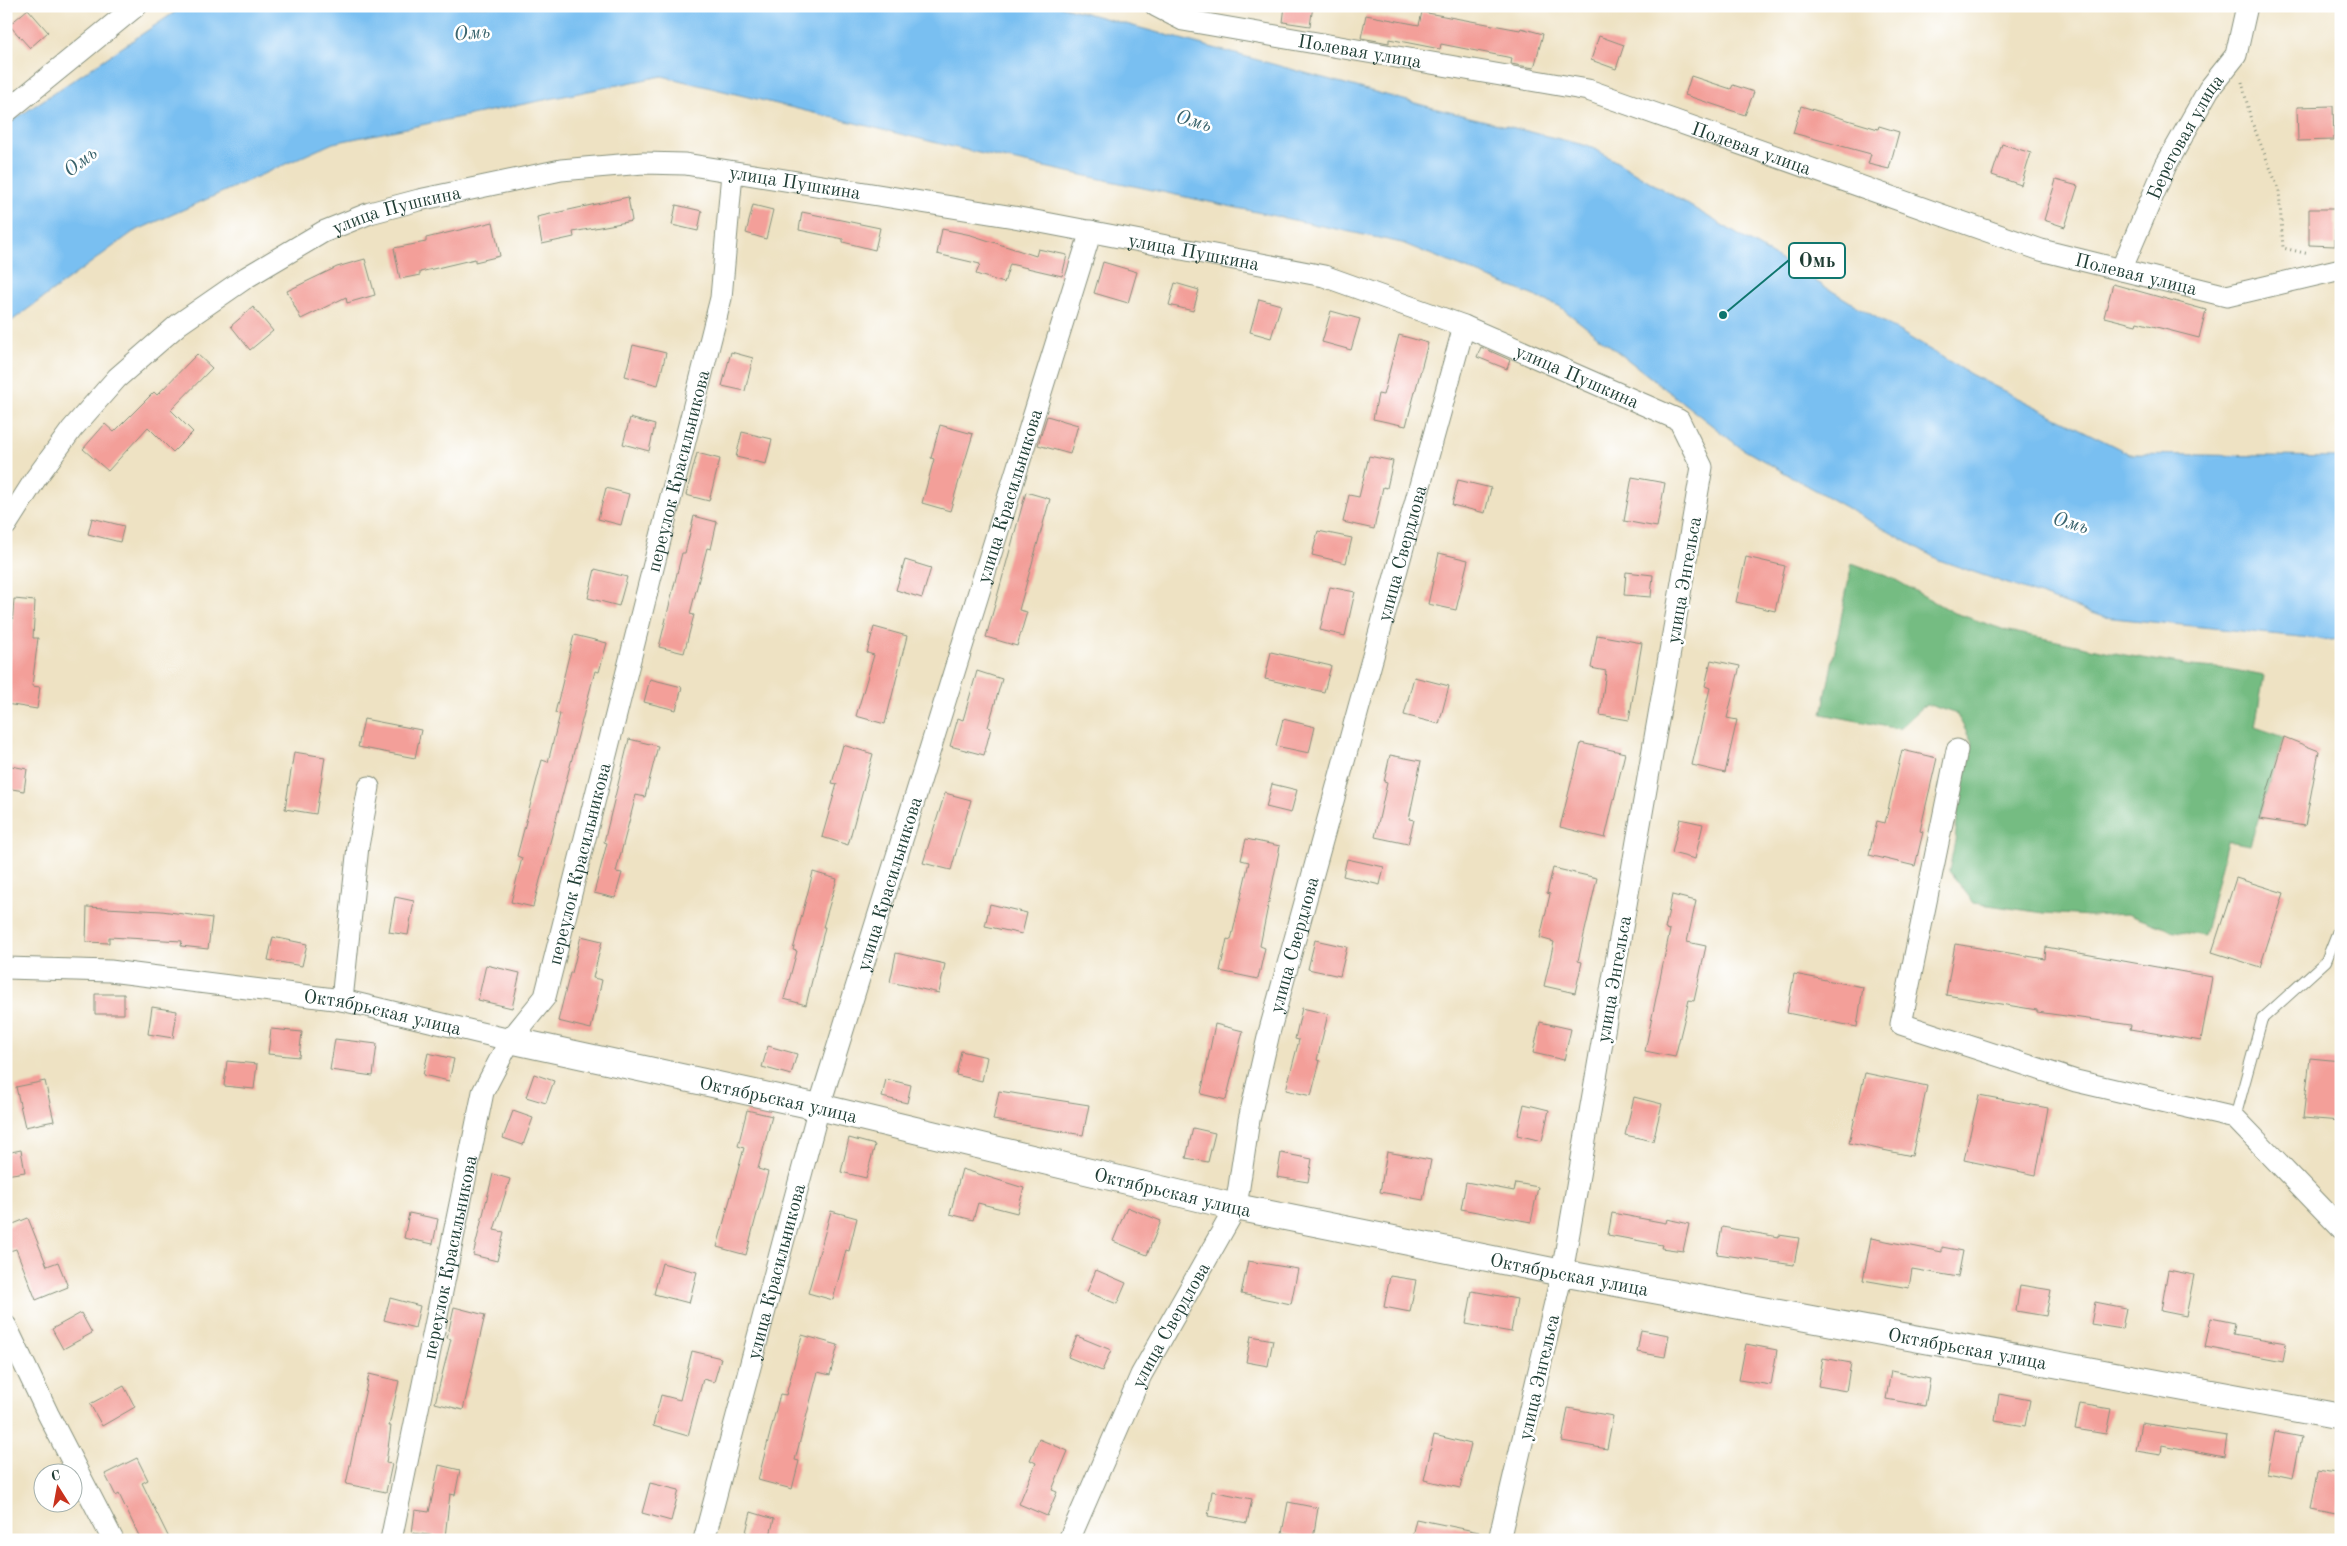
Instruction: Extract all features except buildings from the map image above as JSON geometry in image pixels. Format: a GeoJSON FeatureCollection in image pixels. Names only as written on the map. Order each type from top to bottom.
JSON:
{"type":"FeatureCollection","features":[{"type":"Feature","properties":{"kind":"street"},"geometry":{"type":"LineString","coordinates":[[6,112],[136,6]]}},
{"type":"Feature","properties":{"kind":"street","name":"Полевая улица"},"geometry":{"type":"LineString","coordinates":[[1156,6],[1183,20],[1588,90],[2041,250],[2227,296],[2341,269]]}},
{"type":"Feature","properties":{"kind":"street","name":"Береговая улица"},"geometry":{"type":"LineString","coordinates":[[2120,270],[2166,165],[2209,90],[2236,55],[2247,6]]}},
{"type":"Feature","properties":{"kind":"street","name":"улица Пушкина"},"geometry":{"type":"LineString","coordinates":[[6,525],[36,478],[72,429],[117,378],[178,324],[247,277],[323,232],[370,213],[419,200],[560,170],[643,163],[685,164],[1091,230],[1324,276],[1464,326],[1679,420]]}},
{"type":"Feature","properties":{"kind":"street","name":"переулок Красильникова"},"geometry":{"type":"LineString","coordinates":[[390,1540],[483,1092],[510,1040],[545,997],[721,298],[732,173]]}},
{"type":"Feature","properties":{"kind":"street","name":"улица Красильникова"},"geometry":{"type":"LineString","coordinates":[[704,1540],[819,1107],[1091,230]]}},
{"type":"Feature","properties":{"kind":"street","name":"улица Свердлова"},"geometry":{"type":"LineString","coordinates":[[1069,1540],[1141,1375],[1236,1207],[1249,1120],[1269,1033],[1464,326]]}},
{"type":"Feature","properties":{"kind":"street","name":"улица Энгельса"},"geometry":{"type":"LineString","coordinates":[[1499,1540],[1562,1273],[1702,466],[1679,420]]}},
{"type":"Feature","properties":{"kind":"street"},"geometry":{"type":"LineString","coordinates":[[1957,750],[1901,1024],[2076,1081],[2235,1118],[2341,1228]]}},
{"type":"Feature","properties":{"kind":"street"},"geometry":{"type":"LineString","coordinates":[[342,1000],[358,846],[369,787]]}},
{"type":"Feature","properties":{"kind":"street","name":"Октябрьская улица"},"geometry":{"type":"LineString","coordinates":[[6,968],[110,971],[342,1000],[510,1040],[819,1107],[1236,1207],[1562,1273],[2341,1418]]}},
{"type":"Feature","properties":{"kind":"street"},"geometry":{"type":"LineString","coordinates":[[6,1326],[48,1414],[113,1540]]}},
{"type":"Feature","properties":{"kind":"lane"},"geometry":{"type":"LineString","coordinates":[[2235,1118],[2262,1019],[2326,961],[2341,923]]}},
{"type":"Feature","properties":{"kind":"path"},"geometry":{"type":"LineString","coordinates":[[2236,55],[2251,120],[2278,190],[2283,248],[2312,255]]}},
{"type":"Feature","properties":{"kind":"green space"},"geometry":{"type":"Polygon","coordinates":[[[1852,563],[1894,579],[1952,612],[2008,631],[2125,655],[2191,666],[2229,669],[2264,676],[2255,727],[2284,737],[2250,845],[2227,841],[2204,936],[2170,930],[2127,914],[2090,916],[2044,913],[1974,903],[1949,871],[1955,841],[1959,799],[1972,743],[1957,714],[1926,704],[1899,729],[1822,714],[1852,563]]]}},
{"type":"Feature","properties":{"kind":"water","name":"Омь"},"geometry":{"type":"Polygon","coordinates":[[[184,6],[1060,6],[1437,109],[1592,147],[1972,375],[2130,454],[2341,457],[2341,639],[2330,640],[2103,617],[1939,560],[1741,448],[1559,306],[1402,243],[974,152],[662,76],[333,143],[133,232],[6,325],[6,125],[184,6]]]}},
{"type":"Feature","properties":{"kind":"place","name":"Омь"},"geometry":{"type":"Point","coordinates":[1723,315]}}]}
